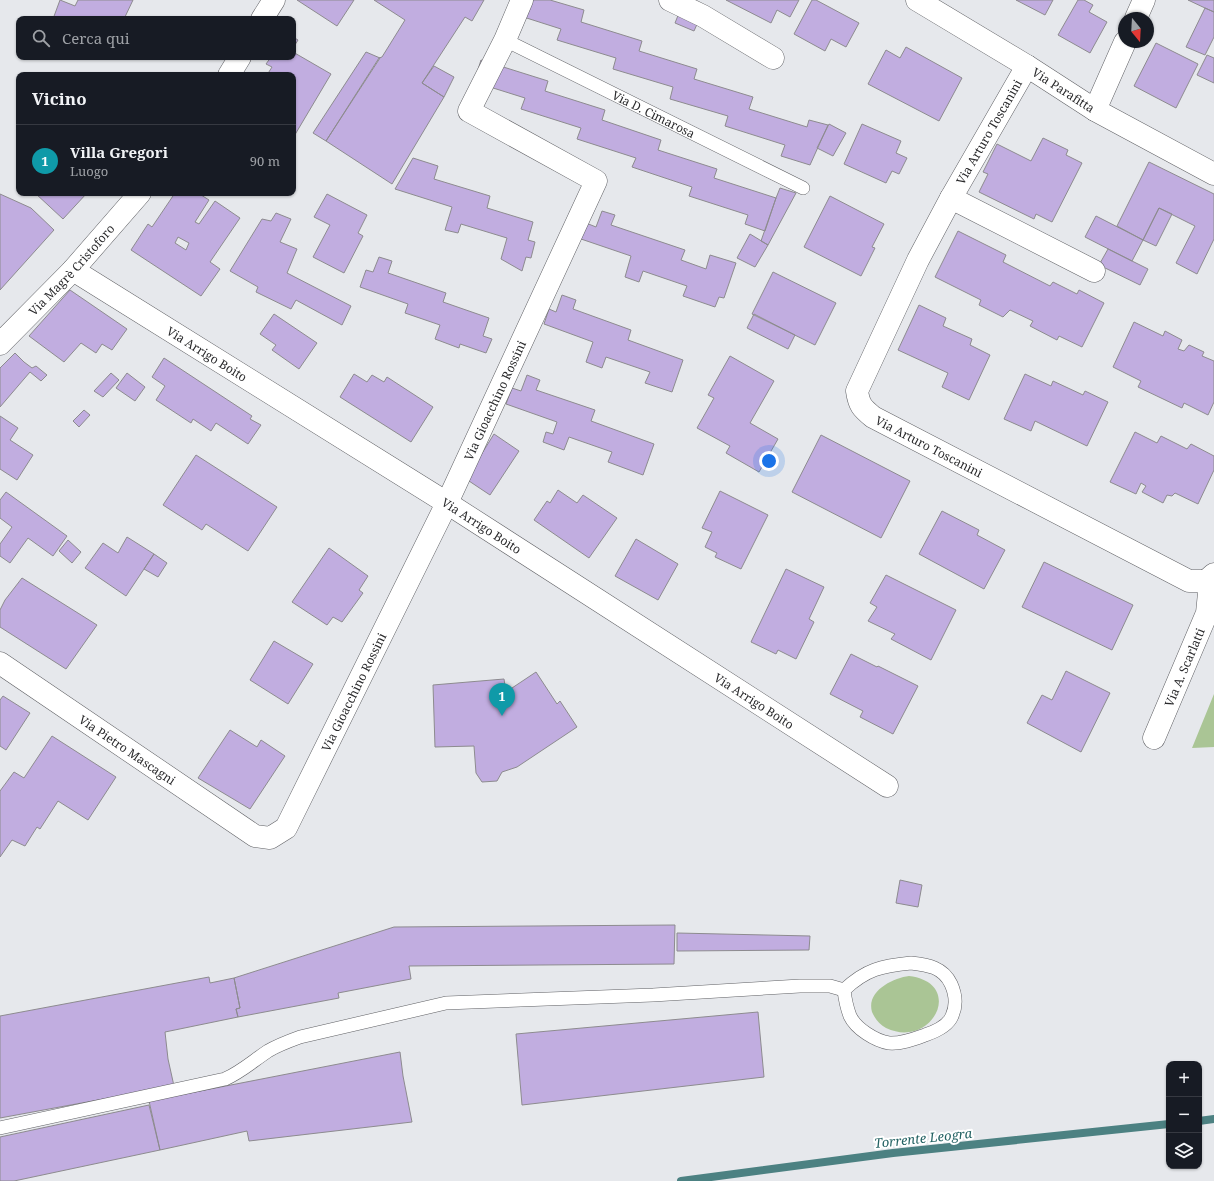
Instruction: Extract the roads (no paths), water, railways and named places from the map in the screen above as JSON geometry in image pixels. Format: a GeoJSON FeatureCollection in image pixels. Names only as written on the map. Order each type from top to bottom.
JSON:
{"type":"FeatureCollection","features":[{"type":"Feature","properties":{"kind":"street"},"geometry":{"type":"LineString","coordinates":[[264,16],[274,0]]}},
{"type":"Feature","properties":{"kind":"street","name":"Via Gioacchino Rossini"},"geometry":{"type":"LineString","coordinates":[[255,836],[270,838],[286,828],[447,503],[596,180],[469,111],[505,40],[522,0]]}},
{"type":"Feature","properties":{"kind":"street"},"geometry":{"type":"LineString","coordinates":[[670,0],[707,8],[773,58]]}},
{"type":"Feature","properties":{"kind":"street","name":"Via Parafitta"},"geometry":{"type":"LineString","coordinates":[[917,0],[1027,66],[1095,110],[1214,174]]}},
{"type":"Feature","properties":{"kind":"street"},"geometry":{"type":"LineString","coordinates":[[1139,12],[1144,0]]}},
{"type":"Feature","properties":{"kind":"street"},"geometry":{"type":"LineString","coordinates":[[1095,110],[1122,48]]}},
{"type":"Feature","properties":{"kind":"street"},"geometry":{"type":"LineString","coordinates":[[231,72],[238,60]]}},
{"type":"Feature","properties":{"kind":"street","name":"Via Arturo Toscanini"},"geometry":{"type":"LineString","coordinates":[[1027,66],[950,198],[918,260],[857,391],[859,401],[862,408],[873,417],[1189,581],[1210,578]]}},
{"type":"Feature","properties":{"kind":"street","name":"Via Magrè Cristoforo"},"geometry":{"type":"LineString","coordinates":[[0,344],[73,270],[137,196]]}},
{"type":"Feature","properties":{"kind":"street","name":"Via Arturo Toscanini"},"geometry":{"type":"LineString","coordinates":[[950,198],[1094,271]]}},
{"type":"Feature","properties":{"kind":"street","name":"Via Arrigo Boito"},"geometry":{"type":"LineString","coordinates":[[73,270],[447,503],[887,786]]}},
{"type":"Feature","properties":{"kind":"street","name":"Via A. Scarlatti"},"geometry":{"type":"LineString","coordinates":[[1154,738],[1207,613],[1210,578]]}},
{"type":"Feature","properties":{"kind":"street","name":"Via Pietro Mascagni"},"geometry":{"type":"LineString","coordinates":[[0,663],[255,836]]}},
{"type":"Feature","properties":{"kind":"lane","name":"Via D. Cimarosa"},"geometry":{"type":"LineString","coordinates":[[505,40],[803,188]]}},
{"type":"Feature","properties":{"kind":"lane"},"geometry":{"type":"LineString","coordinates":[[910,963],[926,964],[938,968],[948,978],[954,991],[956,1003],[952,1018],[942,1027],[930,1034],[911,1040],[890,1043],[876,1040],[863,1031],[851,1018],[844,990],[858,978],[873,969],[910,963]]}},
{"type":"Feature","properties":{"kind":"lane"},"geometry":{"type":"LineString","coordinates":[[0,1128],[225,1079],[236,1074],[282,1043],[300,1037],[446,1003],[652,995],[800,986],[830,986],[844,990]]}},
{"type":"Feature","properties":{"kind":"waterway","name":"Torrente Leogra"},"geometry":{"type":"LineString","coordinates":[[1202,1121],[1214,1119]]}},
{"type":"Feature","properties":{"kind":"waterway","name":"Torrente Leogra"},"geometry":{"type":"LineString","coordinates":[[681,1181],[893,1153],[1166,1124]]}},
{"type":"Feature","properties":{"kind":"place","name":"Villa Gregori"},"geometry":{"type":"Point","coordinates":[502,716]}}]}
